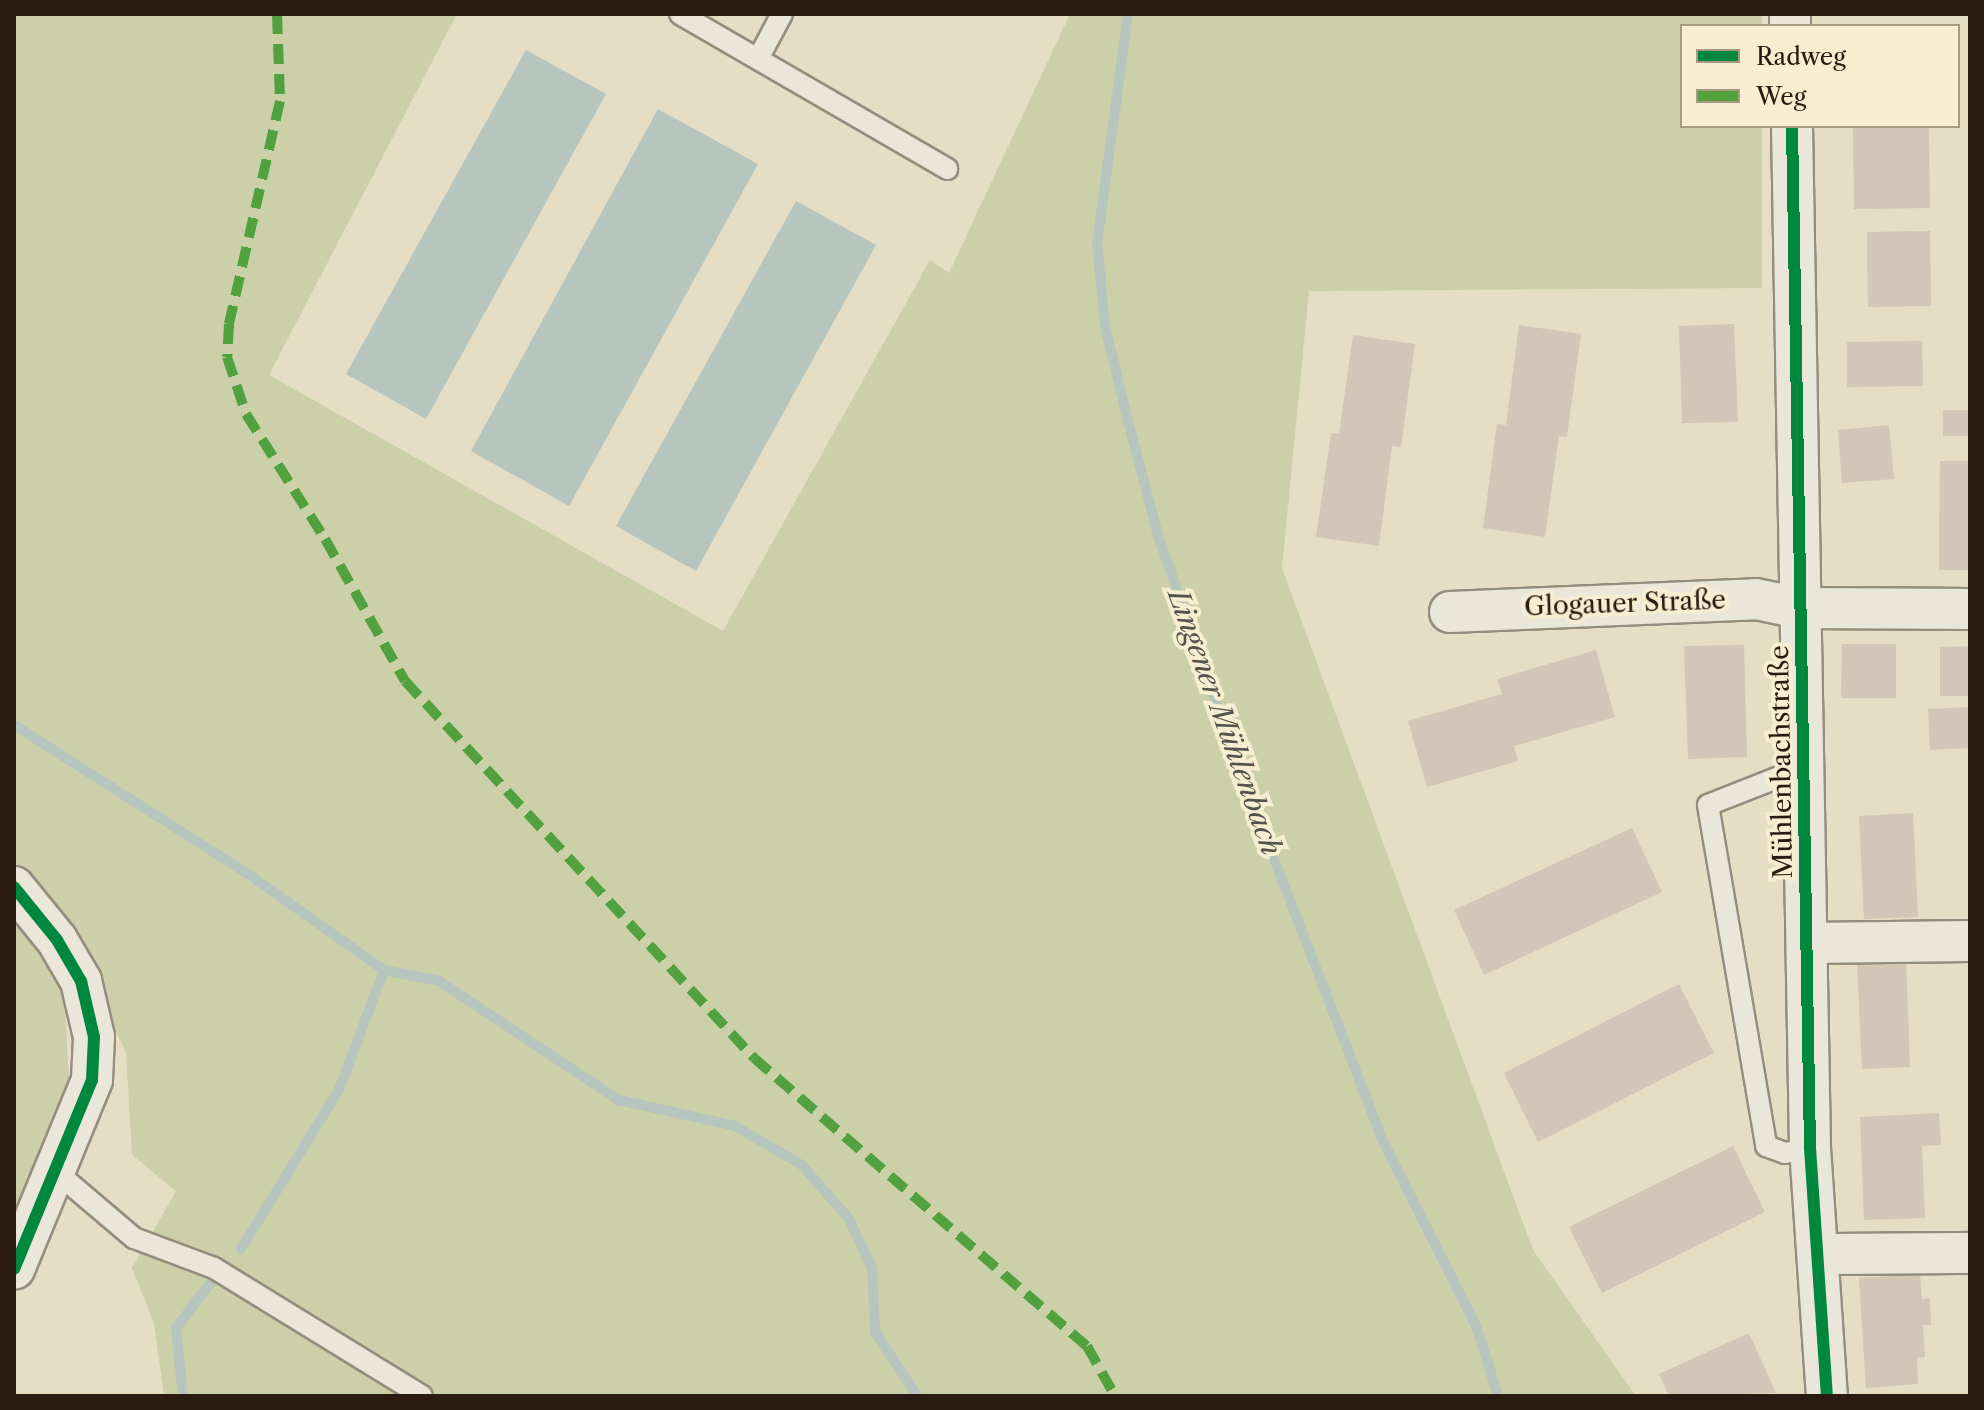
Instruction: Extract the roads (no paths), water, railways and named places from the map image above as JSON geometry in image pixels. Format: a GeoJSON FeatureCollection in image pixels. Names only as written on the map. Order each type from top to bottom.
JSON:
{"type":"FeatureCollection","features":[{"type":"Feature","properties":{"kind":"street","name":"Mühlenbachstraße"},"geometry":{"type":"LineString","coordinates":[[1792,128],[1800,608],[1807,766],[1810,1148],[1827,1396]]}},
{"type":"Feature","properties":{"kind":"street","name":"Glogauer Straße"},"geometry":{"type":"LineString","coordinates":[[1450,612],[1756,599],[1800,608],[1970,609]]}},
{"type":"Feature","properties":{"kind":"street"},"geometry":{"type":"LineString","coordinates":[[14,887],[57,940],[81,981],[94,1037],[92,1080],[14,1269]]}},
{"type":"Feature","properties":{"kind":"street"},"geometry":{"type":"LineString","coordinates":[[1807,943],[1970,941]]}},
{"type":"Feature","properties":{"kind":"street"},"geometry":{"type":"LineString","coordinates":[[1819,1254],[1970,1253]]}},
{"type":"Feature","properties":{"kind":"lane"},"geometry":{"type":"LineString","coordinates":[[680,14],[759,57],[947,169]]}},
{"type":"Feature","properties":{"kind":"lane"},"geometry":{"type":"LineString","coordinates":[[759,57],[782,14]]}},
{"type":"Feature","properties":{"kind":"lane"},"geometry":{"type":"LineString","coordinates":[[1807,766],[1708,805],[1766,1146],[1785,1153],[1810,1148]]}},
{"type":"Feature","properties":{"kind":"lane"},"geometry":{"type":"LineString","coordinates":[[55,1171],[134,1238],[214,1268],[422,1396]]}},
{"type":"Feature","properties":{"kind":"waterway","name":"Lingener Mühlenbach"},"geometry":{"type":"LineString","coordinates":[[1128,14],[1097,242],[1105,326],[1158,535],[1234,755],[1384,1143],[1477,1328],[1498,1396]]}},
{"type":"Feature","properties":{"kind":"waterway"},"geometry":{"type":"LineString","coordinates":[[14,725],[254,878],[384,970],[439,981],[619,1100],[735,1126],[802,1165],[849,1219],[872,1268],[875,1332],[917,1396]]}},
{"type":"Feature","properties":{"kind":"waterway"},"geometry":{"type":"LineString","coordinates":[[241,1249],[339,1090],[384,970]]}},
{"type":"Feature","properties":{"kind":"waterway"},"geometry":{"type":"LineString","coordinates":[[183,1396],[176,1328],[211,1282]]}}]}
